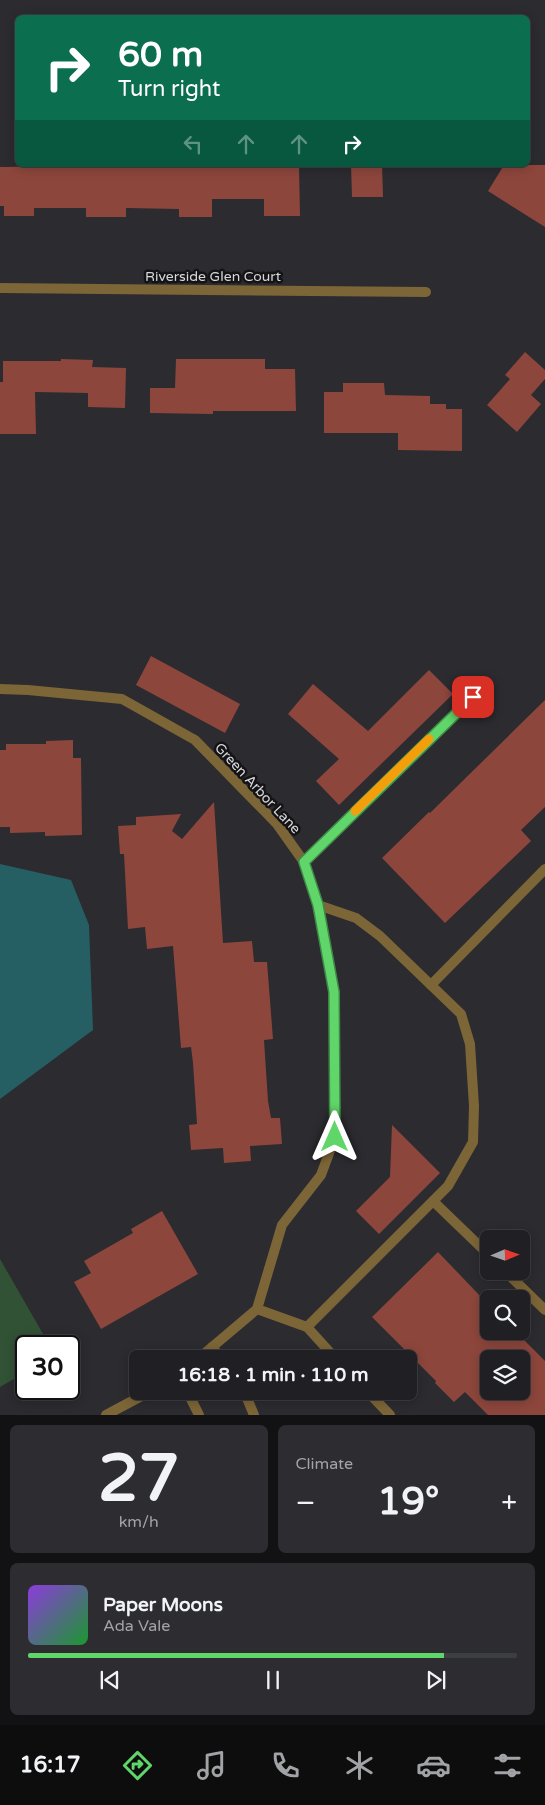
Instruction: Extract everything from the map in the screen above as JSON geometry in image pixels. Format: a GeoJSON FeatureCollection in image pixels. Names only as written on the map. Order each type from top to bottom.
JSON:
{"type":"FeatureCollection","features":[{"type":"Feature","properties":{"kind":"street","name":"Riverside Glen Court"},"geometry":{"type":"LineString","coordinates":[[0,288],[426,292]]}},
{"type":"Feature","properties":{"kind":"street","name":"Green Arbor Lane"},"geometry":{"type":"LineString","coordinates":[[0,688],[122,699],[195,740],[277,824],[304,862],[318,905],[334,992],[335,1137],[321,1174],[282,1225],[258,1309]]}},
{"type":"Feature","properties":{"kind":"street"},"geometry":{"type":"LineString","coordinates":[[304,862],[473,697]]}},
{"type":"Feature","properties":{"kind":"street"},"geometry":{"type":"LineString","coordinates":[[430,985],[545,869]]}},
{"type":"Feature","properties":{"kind":"street"},"geometry":{"type":"LineString","coordinates":[[306,1327],[448,1186],[473,1142],[474,1106],[470,1044],[461,1014],[380,936],[356,918],[318,905]]}},
{"type":"Feature","properties":{"kind":"street"},"geometry":{"type":"LineString","coordinates":[[433,1201],[480,1246]]}},
{"type":"Feature","properties":{"kind":"street"},"geometry":{"type":"LineString","coordinates":[[514,1280],[545,1310]]}},
{"type":"Feature","properties":{"kind":"street"},"geometry":{"type":"LineString","coordinates":[[208,1350],[258,1309],[306,1327],[328,1350]]}},
{"type":"Feature","properties":{"kind":"street"},"geometry":{"type":"LineString","coordinates":[[106,1415],[134,1400]]}},
{"type":"Feature","properties":{"kind":"street"},"geometry":{"type":"LineString","coordinates":[[191,1400],[198,1415]]}},
{"type":"Feature","properties":{"kind":"street"},"geometry":{"type":"LineString","coordinates":[[248,1400],[254,1415]]}},
{"type":"Feature","properties":{"kind":"street"},"geometry":{"type":"LineString","coordinates":[[376,1400],[390,1415]]}},
{"type":"Feature","properties":{"kind":"green space"},"geometry":{"type":"Polygon","coordinates":[[[0,1259],[44,1335],[15,1335],[15,1378],[0,1387],[0,1259]]]}},
{"type":"Feature","properties":{"kind":"water"},"geometry":{"type":"Polygon","coordinates":[[[0,864],[71,880],[89,925],[93,1030],[0,1099],[0,864]]]}},
{"type":"Feature","properties":{"kind":"building"},"geometry":{"type":"Polygon","coordinates":[[[545,165],[545,227],[488,191],[503,167],[545,165]]]}},
{"type":"Feature","properties":{"kind":"building"},"geometry":{"type":"Polygon","coordinates":[[[0,167],[299,167],[300,216],[264,216],[264,199],[212,199],[212,217],[179,217],[179,209],[126,208],[126,217],[86,217],[86,208],[34,208],[34,216],[4,216],[4,206],[0,206],[0,167]]]}},
{"type":"Feature","properties":{"kind":"building"},"geometry":{"type":"Polygon","coordinates":[[[351,167],[382,167],[383,197],[352,197],[351,167]]]}},
{"type":"Feature","properties":{"kind":"building"},"geometry":{"type":"Polygon","coordinates":[[[525,352],[545,370],[545,379],[531,395],[541,404],[517,432],[487,405],[510,379],[505,375],[525,352]]]}},
{"type":"Feature","properties":{"kind":"building"},"geometry":{"type":"Polygon","coordinates":[[[61,359],[93,360],[92,367],[126,368],[125,408],[88,407],[88,393],[35,392],[36,434],[0,434],[0,382],[3,382],[3,361],[61,361],[61,359]]]}},
{"type":"Feature","properties":{"kind":"building"},"geometry":{"type":"Polygon","coordinates":[[[176,359],[265,359],[265,369],[295,369],[296,411],[213,411],[213,414],[150,413],[150,388],[175,388],[176,359]]]}},
{"type":"Feature","properties":{"kind":"building"},"geometry":{"type":"Polygon","coordinates":[[[343,383],[384,383],[385,395],[430,396],[430,404],[446,404],[446,409],[462,409],[462,451],[398,450],[398,433],[324,433],[324,392],[343,392],[343,383]]]}},
{"type":"Feature","properties":{"kind":"building"},"geometry":{"type":"Polygon","coordinates":[[[151,656],[240,704],[225,733],[136,685],[151,656]]]}},
{"type":"Feature","properties":{"kind":"building"},"geometry":{"type":"Polygon","coordinates":[[[429,670],[453,694],[339,805],[316,781],[339,759],[288,714],[313,684],[368,731],[429,670]]]}},
{"type":"Feature","properties":{"kind":"building"},"geometry":{"type":"Polygon","coordinates":[[[545,700],[545,807],[521,830],[531,841],[445,923],[382,858],[545,700]]]}},
{"type":"Feature","properties":{"kind":"building"},"geometry":{"type":"Polygon","coordinates":[[[73,740],[73,758],[81,758],[82,835],[45,836],[45,832],[10,833],[10,827],[0,827],[0,750],[6,750],[6,744],[46,744],[46,741],[73,740]]]}},
{"type":"Feature","properties":{"kind":"building"},"geometry":{"type":"Polygon","coordinates":[[[214,802],[223,943],[252,941],[254,962],[267,962],[273,1039],[264,1040],[268,1101],[271,1118],[280,1118],[282,1144],[250,1146],[251,1161],[224,1163],[223,1148],[191,1150],[189,1125],[197,1124],[193,1063],[191,1047],[181,1048],[173,946],[147,949],[145,927],[128,929],[124,854],[120,854],[118,826],[136,825],[136,817],[181,814],[172,831],[182,839],[214,802]]]}},
{"type":"Feature","properties":{"kind":"building"},"geometry":{"type":"Polygon","coordinates":[[[392,1125],[440,1173],[379,1234],[356,1211],[390,1177],[392,1125]]]}},
{"type":"Feature","properties":{"kind":"building"},"geometry":{"type":"Polygon","coordinates":[[[162,1211],[198,1274],[101,1329],[74,1282],[91,1273],[84,1261],[133,1233],[131,1229],[162,1211]]]}},
{"type":"Feature","properties":{"kind":"building"},"geometry":{"type":"Polygon","coordinates":[[[438,1252],[480,1296],[480,1340],[524,1340],[545,1361],[545,1415],[488,1415],[465,1392],[454,1402],[417,1362],[417,1350],[405,1350],[372,1317],[438,1252]]]}},
{"type":"Feature","properties":{"kind":"slow traffic"},"geometry":{"type":"LineString","coordinates":[[355,811],[429,739]]}},
{"type":"Feature","properties":{"kind":"route"},"geometry":{"type":"LineString","coordinates":[[335,1137],[334,992],[318,905],[304,862],[473,697]]}}]}
